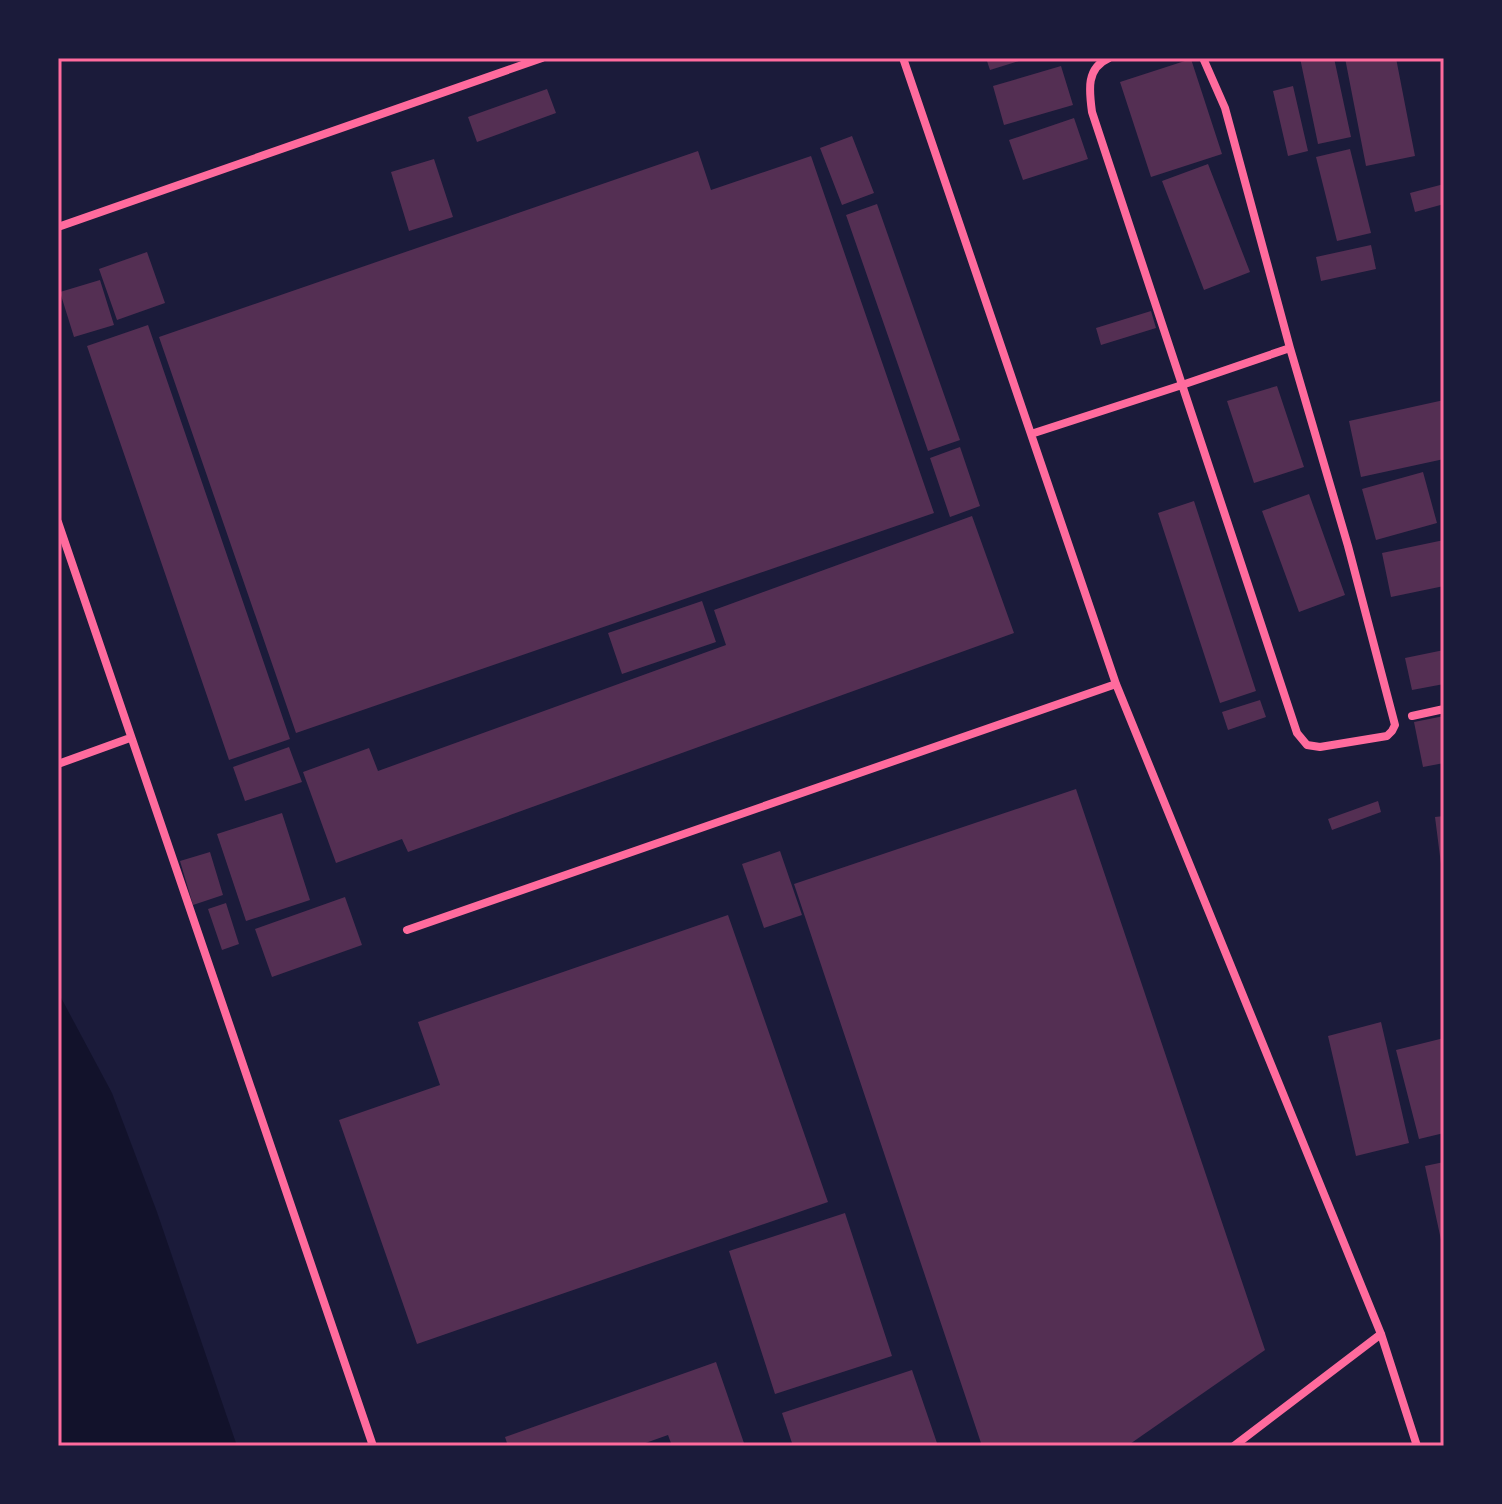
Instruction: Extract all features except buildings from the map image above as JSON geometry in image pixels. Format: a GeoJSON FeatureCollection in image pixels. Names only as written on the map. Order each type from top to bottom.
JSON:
{"type":"FeatureCollection","features":[{"type":"Feature","properties":{"kind":"street"},"geometry":{"type":"LineString","coordinates":[[58,227],[542,58]]}},
{"type":"Feature","properties":{"kind":"street"},"geometry":{"type":"LineString","coordinates":[[903,58],[1116,684],[1381,1334],[1417,1446]]}},
{"type":"Feature","properties":{"kind":"street"},"geometry":{"type":"LineString","coordinates":[[1109,58],[1104,59],[1091,75],[1088,88],[1092,112],[1297,733],[1307,745],[1320,747],[1387,736],[1395,725],[1348,546],[1225,108],[1203,58]]}},
{"type":"Feature","properties":{"kind":"street"},"geometry":{"type":"LineString","coordinates":[[1031,434],[1290,348]]}},
{"type":"Feature","properties":{"kind":"street"},"geometry":{"type":"LineString","coordinates":[[58,522],[373,1446]]}},
{"type":"Feature","properties":{"kind":"street"},"geometry":{"type":"LineString","coordinates":[[407,930],[1116,684]]}},
{"type":"Feature","properties":{"kind":"street"},"geometry":{"type":"LineString","coordinates":[[1412,716],[1444,709]]}},
{"type":"Feature","properties":{"kind":"street"},"geometry":{"type":"LineString","coordinates":[[58,764],[130,738]]}},
{"type":"Feature","properties":{"kind":"street"},"geometry":{"type":"LineString","coordinates":[[1234,1446],[1381,1334]]}},
{"type":"Feature","properties":{"kind":"shaded area"},"geometry":{"type":"Polygon","coordinates":[[[58,992],[112,1093],[157,1212],[237,1446],[58,1446],[58,992]]]}}]}
